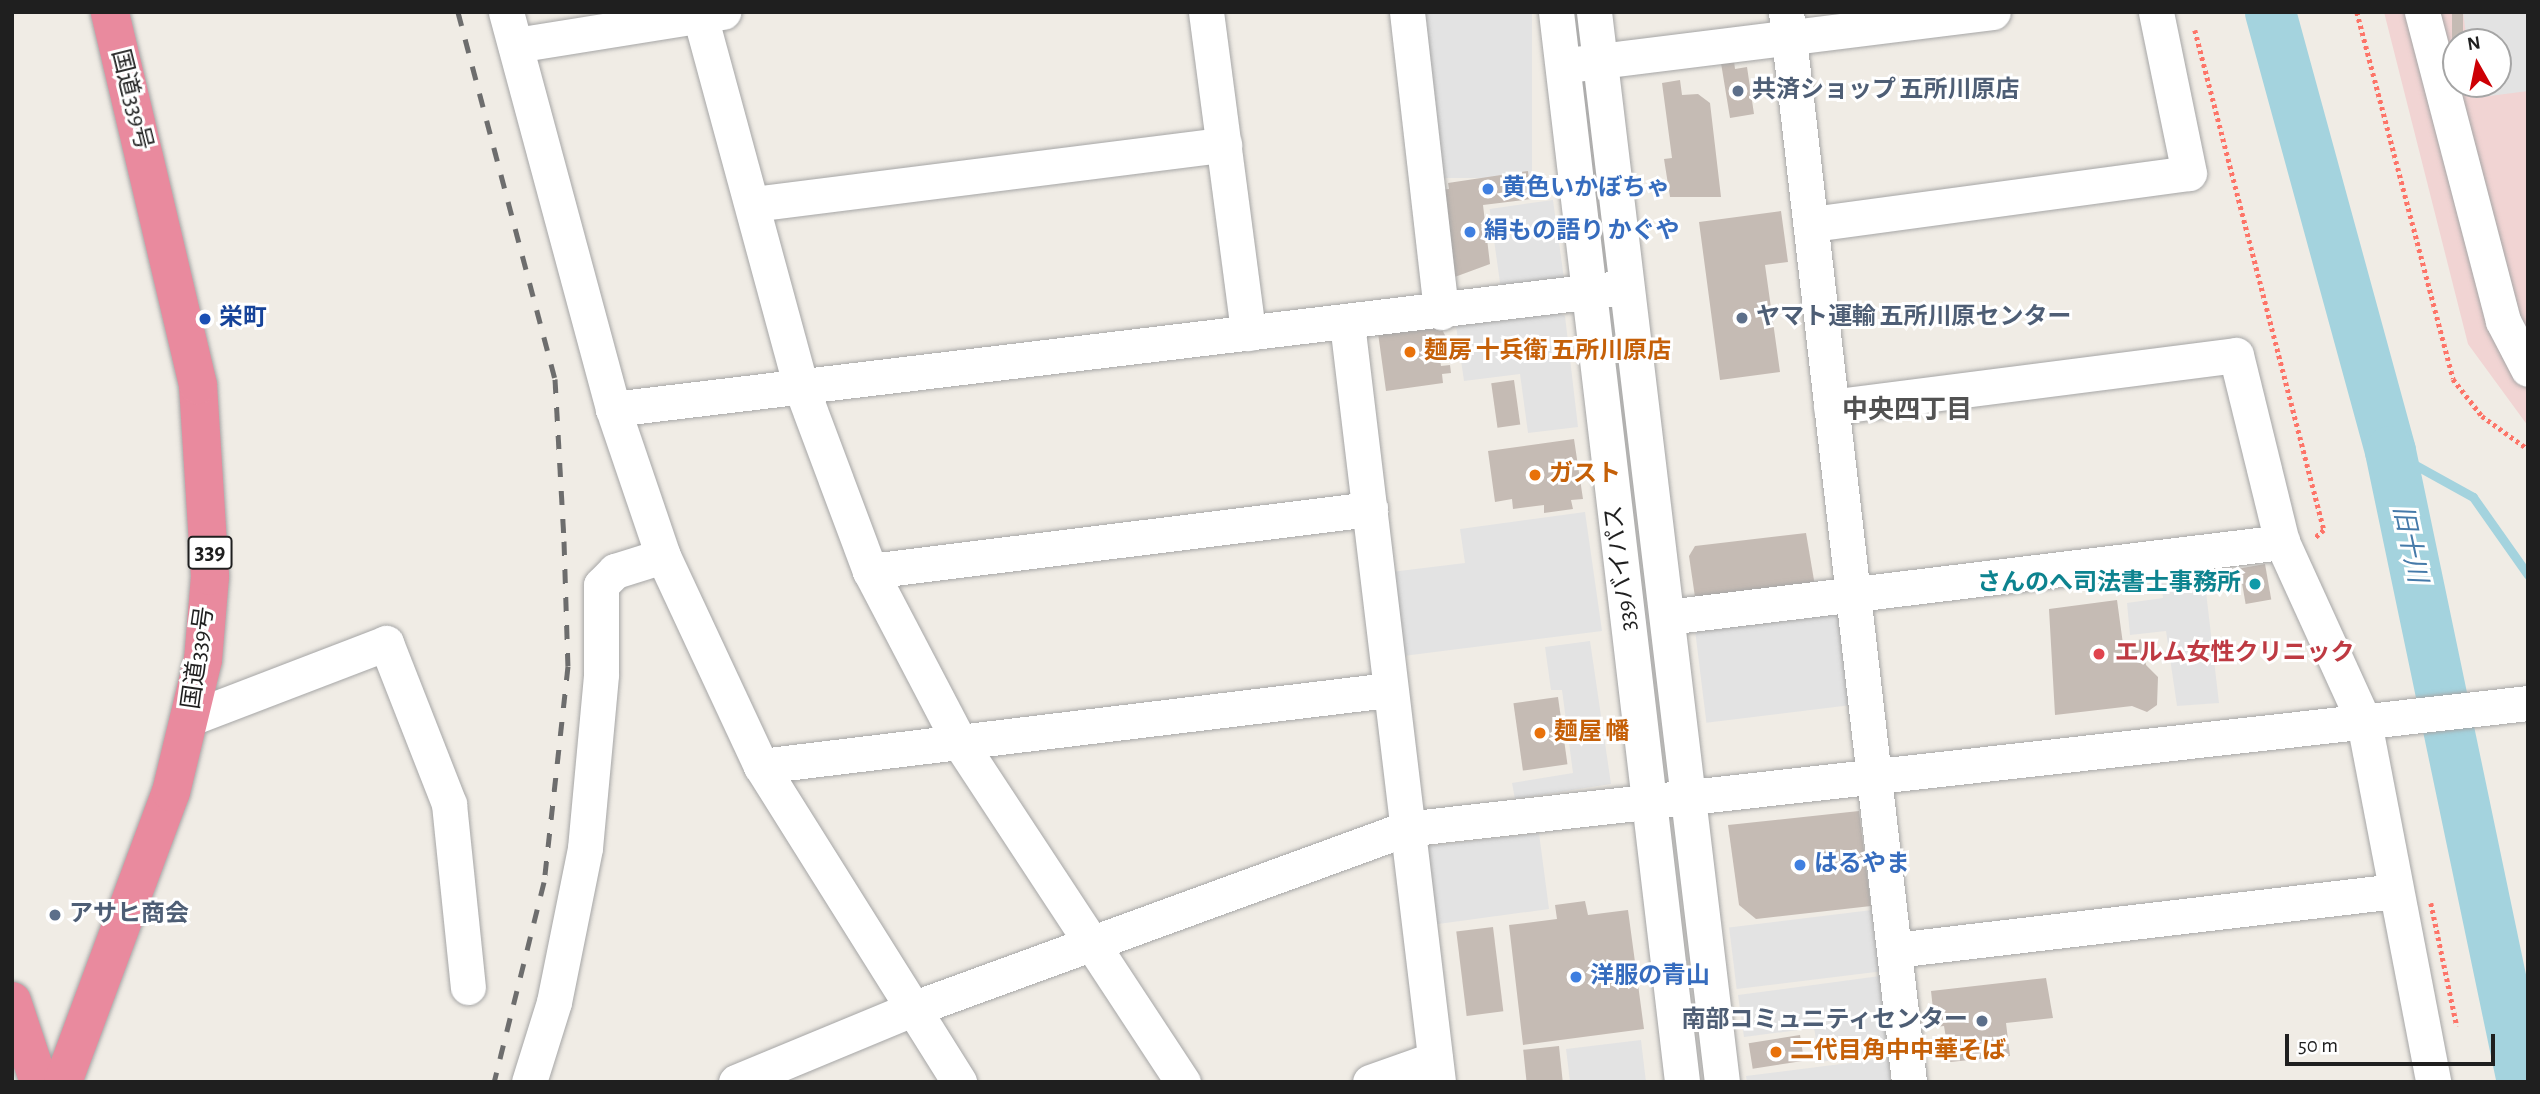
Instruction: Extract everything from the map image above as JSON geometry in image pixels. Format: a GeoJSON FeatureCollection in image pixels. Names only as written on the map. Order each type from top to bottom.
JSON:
{"type":"FeatureCollection","features":[{"type":"Feature","properties":{"kind":"highway","name":"国道339号"},"geometry":{"type":"LineString","coordinates":[[63,1082],[171,792],[191,718],[210,576],[198,385],[110,12]]}},
{"type":"Feature","properties":{"kind":"highway"},"geometry":{"type":"LineString","coordinates":[[12,1001],[38,1082]]}},
{"type":"Feature","properties":{"kind":"street"},"geometry":{"type":"LineString","coordinates":[[506,12],[613,409],[663,556],[761,766],[959,1082]]}},
{"type":"Feature","properties":{"kind":"street"},"geometry":{"type":"LineString","coordinates":[[1206,12],[1248,333]]}},
{"type":"Feature","properties":{"kind":"street"},"geometry":{"type":"LineString","coordinates":[[1407,12],[1441,312]]}},
{"type":"Feature","properties":{"kind":"street","name":"339バイパス"},"geometry":{"type":"LineString","coordinates":[[1556,12],[1682,1082]]}},
{"type":"Feature","properties":{"kind":"street"},"geometry":{"type":"LineString","coordinates":[[1594,12],[1722,1082]]}},
{"type":"Feature","properties":{"kind":"street"},"geometry":{"type":"LineString","coordinates":[[1562,67],[1788,25],[1993,12]]}},
{"type":"Feature","properties":{"kind":"street"},"geometry":{"type":"LineString","coordinates":[[1812,224],[2189,173],[2156,12]]}},
{"type":"Feature","properties":{"kind":"street"},"geometry":{"type":"LineString","coordinates":[[2422,12],[2521,350]]}},
{"type":"Feature","properties":{"kind":"street"},"geometry":{"type":"LineString","coordinates":[[516,45],[707,13],[800,384],[870,571],[960,743],[1091,946],[1184,1082]]}},
{"type":"Feature","properties":{"kind":"street"},"geometry":{"type":"LineString","coordinates":[[1788,25],[1909,1082]]}},
{"type":"Feature","properties":{"kind":"street"},"geometry":{"type":"LineString","coordinates":[[754,204],[1224,145]]}},
{"type":"Feature","properties":{"kind":"street"},"geometry":{"type":"LineString","coordinates":[[613,409],[800,384],[1441,312],[1625,287]]}},
{"type":"Feature","properties":{"kind":"street"},"geometry":{"type":"LineString","coordinates":[[1347,323],[1370,509],[1388,690],[1436,1071],[1370,1082]]}},
{"type":"Feature","properties":{"kind":"street"},"geometry":{"type":"LineString","coordinates":[[1831,407],[2236,355],[2295,543],[2374,721],[2396,891],[2433,1082]]}},
{"type":"Feature","properties":{"kind":"street"},"geometry":{"type":"LineString","coordinates":[[870,571],[1370,509]]}},
{"type":"Feature","properties":{"kind":"street"},"geometry":{"type":"LineString","coordinates":[[1667,617],[1852,592],[2295,543]]}},
{"type":"Feature","properties":{"kind":"street"},"geometry":{"type":"LineString","coordinates":[[529,1082],[554,1002],[585,848],[601,674],[601,585],[615,571],[663,556]]}},
{"type":"Feature","properties":{"kind":"street"},"geometry":{"type":"LineString","coordinates":[[191,718],[386,643],[449,804],[468,987]]}},
{"type":"Feature","properties":{"kind":"street"},"geometry":{"type":"LineString","coordinates":[[761,766],[1388,690]]}},
{"type":"Feature","properties":{"kind":"street"},"geometry":{"type":"LineString","coordinates":[[736,1082],[782,1073],[912,1009],[1091,946],[1405,829],[1874,774],[2528,703]]}},
{"type":"Feature","properties":{"kind":"street"},"geometry":{"type":"LineString","coordinates":[[1895,950],[2396,891]]}},
{"type":"Feature","properties":{"kind":"path"},"geometry":{"type":"LineString","coordinates":[[2357,12],[2453,379],[2482,416],[2528,449]]}},
{"type":"Feature","properties":{"kind":"path"},"geometry":{"type":"LineString","coordinates":[[2193,25],[2324,530],[2295,543]]}},
{"type":"Feature","properties":{"kind":"shaded area"},"geometry":{"type":"Polygon","coordinates":[[[1420,12],[1532,12],[1532,178],[1420,178],[1420,12]]]}},
{"type":"Feature","properties":{"kind":"shaded area"},"geometry":{"type":"Polygon","coordinates":[[[2384,12],[2528,12],[2528,426],[2468,344],[2384,12]]]}},
{"type":"Feature","properties":{"kind":"shaded area"},"geometry":{"type":"Polygon","coordinates":[[[2463,12],[2528,12],[2528,91],[2512,93],[2512,28],[2465,28],[2463,12]]]}},
{"type":"Feature","properties":{"kind":"shaded area"},"geometry":{"type":"Polygon","coordinates":[[[1553,200],[1564,278],[1501,287],[1490,209],[1553,200]]]}},
{"type":"Feature","properties":{"kind":"shaded area"},"geometry":{"type":"Polygon","coordinates":[[[1559,313],[1565,316],[1578,427],[1528,433],[1520,374],[1464,381],[1456,326],[1559,313]]]}},
{"type":"Feature","properties":{"kind":"shaded area"},"geometry":{"type":"Polygon","coordinates":[[[1585,512],[1602,631],[1403,656],[1391,572],[1465,563],[1460,529],[1585,512]]]}},
{"type":"Feature","properties":{"kind":"shaded area"},"geometry":{"type":"Polygon","coordinates":[[[2203,566],[2219,703],[2177,706],[2166,631],[2130,635],[2127,603],[2163,598],[2160,571],[2203,566]]]}},
{"type":"Feature","properties":{"kind":"shaded area"},"geometry":{"type":"Polygon","coordinates":[[[1837,605],[1849,705],[1706,723],[1694,623],[1837,605]]]}},
{"type":"Feature","properties":{"kind":"shaded area"},"geometry":{"type":"Polygon","coordinates":[[[1590,641],[1611,784],[1515,799],[1512,783],[1573,773],[1562,690],[1551,690],[1545,647],[1590,641]]]}},
{"type":"Feature","properties":{"kind":"shaded area"},"geometry":{"type":"Polygon","coordinates":[[[1539,833],[1549,909],[1431,925],[1421,856],[1429,846],[1539,833]]]}},
{"type":"Feature","properties":{"kind":"shaded area"},"geometry":{"type":"Polygon","coordinates":[[[1872,910],[1880,972],[1737,989],[1729,928],[1872,910]]]}},
{"type":"Feature","properties":{"kind":"shaded area"},"geometry":{"type":"Polygon","coordinates":[[[1880,976],[1888,1053],[1820,1062],[1814,1028],[1744,1037],[1738,995],[1880,976]]]}},
{"type":"Feature","properties":{"kind":"shaded area"},"geometry":{"type":"Polygon","coordinates":[[[1641,1040],[1646,1082],[1570,1082],[1566,1049],[1641,1040]]]}},
{"type":"Feature","properties":{"kind":"shaded area"},"geometry":{"type":"Polygon","coordinates":[[[1888,1058],[1891,1082],[1747,1082],[1746,1076],[1888,1058]]]}},
{"type":"Feature","properties":{"kind":"building"},"geometry":{"type":"Polygon","coordinates":[[[2452,12],[2463,12],[2463,28],[2452,28],[2452,12]]]}},
{"type":"Feature","properties":{"kind":"building","name":"共済ショップ 五所川原店"},"geometry":{"type":"Polygon","coordinates":[[[1734,61],[1735,69],[1747,67],[1754,114],[1730,118],[1721,63],[1734,61]]]}},
{"type":"Feature","properties":{"kind":"building"},"geometry":{"type":"Polygon","coordinates":[[[1680,80],[1682,95],[1698,94],[1710,103],[1721,197],[1670,197],[1664,159],[1672,158],[1662,83],[1680,80]]]}},
{"type":"Feature","properties":{"kind":"building"},"geometry":{"type":"Polygon","coordinates":[[[1528,171],[1531,199],[1483,205],[1490,264],[1452,278],[1439,190],[1449,189],[1448,183],[1528,171]]]}},
{"type":"Feature","properties":{"kind":"building","name":"ヤマト運輸 五所川原センター"},"geometry":{"type":"Polygon","coordinates":[[[1781,211],[1788,262],[1765,265],[1780,372],[1720,380],[1699,222],[1781,211]]]}},
{"type":"Feature","properties":{"kind":"building","name":"麺房 十兵衛 五所川原店"},"geometry":{"type":"Polygon","coordinates":[[[1439,324],[1447,339],[1437,340],[1441,366],[1450,365],[1451,373],[1442,374],[1443,383],[1386,391],[1378,333],[1439,324]]]}},
{"type":"Feature","properties":{"kind":"building"},"geometry":{"type":"Polygon","coordinates":[[[1514,380],[1520,425],[1497,428],[1491,383],[1514,380]]]}},
{"type":"Feature","properties":{"kind":"building","name":"ガスト"},"geometry":{"type":"Polygon","coordinates":[[[1574,439],[1583,499],[1571,500],[1573,509],[1544,513],[1544,505],[1513,509],[1512,499],[1495,502],[1488,451],[1574,439]]]}},
{"type":"Feature","properties":{"kind":"building"},"geometry":{"type":"Polygon","coordinates":[[[1806,533],[1816,592],[1695,597],[1689,556],[1695,546],[1806,533]]]}},
{"type":"Feature","properties":{"kind":"building","name":"さんのへ司法書士事務所"},"geometry":{"type":"Polygon","coordinates":[[[2265,564],[2271,599],[2246,604],[2239,569],[2265,564]]]}},
{"type":"Feature","properties":{"kind":"building","name":"エルム女性クリニック"},"geometry":{"type":"Polygon","coordinates":[[[2117,600],[2123,644],[2142,639],[2146,665],[2158,677],[2157,705],[2147,712],[2132,706],[2055,715],[2049,609],[2117,600]]]}},
{"type":"Feature","properties":{"kind":"building","name":"麺屋 幡"},"geometry":{"type":"Polygon","coordinates":[[[1558,697],[1567,764],[1523,771],[1513,703],[1558,697]]]}},
{"type":"Feature","properties":{"kind":"building","name":"はるやま"},"geometry":{"type":"Polygon","coordinates":[[[1859,811],[1871,906],[1756,919],[1739,905],[1728,825],[1859,811]]]}},
{"type":"Feature","properties":{"kind":"building","name":"洋服の青山"},"geometry":{"type":"Polygon","coordinates":[[[1585,901],[1588,915],[1628,910],[1644,1029],[1523,1045],[1509,925],[1557,919],[1555,905],[1585,901]]]}},
{"type":"Feature","properties":{"kind":"building"},"geometry":{"type":"Polygon","coordinates":[[[1493,927],[1503,1011],[1467,1016],[1456,932],[1493,927]]]}},
{"type":"Feature","properties":{"kind":"building","name":"南部コミュニティセンター"},"geometry":{"type":"Polygon","coordinates":[[[2046,978],[2053,1018],[2006,1023],[2010,1056],[1950,1062],[1944,1026],[1935,1027],[1931,991],[2046,978]]]}},
{"type":"Feature","properties":{"kind":"building","name":"二代目角中中華そば"},"geometry":{"type":"Polygon","coordinates":[[[1800,1035],[1804,1061],[1753,1069],[1749,1043],[1800,1035]]]}},
{"type":"Feature","properties":{"kind":"building"},"geometry":{"type":"Polygon","coordinates":[[[1559,1046],[1563,1082],[1527,1082],[1523,1050],[1559,1046]]]}},
{"type":"Feature","properties":{"kind":"waterway","name":"旧十川"},"geometry":{"type":"LineString","coordinates":[[2270,12],[2390,451],[2522,1082]]}},
{"type":"Feature","properties":{"kind":"waterway"},"geometry":{"type":"LineString","coordinates":[[2390,451],[2473,497],[2528,575]]}},
{"type":"Feature","properties":{"kind":"railway"},"geometry":{"type":"LineString","coordinates":[[458,12],[555,379],[564,541],[568,666],[544,882],[494,1082]]}},
{"type":"Feature","properties":{"kind":"place","name":"共済ショップ 五所川原店"},"geometry":{"type":"Point","coordinates":[1738,91]}},
{"type":"Feature","properties":{"kind":"place","name":"黄色いかぼちゃ"},"geometry":{"type":"Point","coordinates":[1488,189]}},
{"type":"Feature","properties":{"kind":"place","name":"絹もの語り かぐや"},"geometry":{"type":"Point","coordinates":[1470,232]}},
{"type":"Feature","properties":{"kind":"place","name":"ヤマト運輸 五所川原センター"},"geometry":{"type":"Point","coordinates":[1742,318]}},
{"type":"Feature","properties":{"kind":"place","name":"栄町"},"geometry":{"type":"Point","coordinates":[205,319]}},
{"type":"Feature","properties":{"kind":"place","name":"麺房 十兵衛 五所川原店"},"geometry":{"type":"Point","coordinates":[1410,352]}},
{"type":"Feature","properties":{"kind":"place","name":"ガスト"},"geometry":{"type":"Point","coordinates":[1535,475]}},
{"type":"Feature","properties":{"kind":"place","name":"さんのへ司法書士事務所"},"geometry":{"type":"Point","coordinates":[2255,584]}},
{"type":"Feature","properties":{"kind":"place","name":"エルム女性クリニック"},"geometry":{"type":"Point","coordinates":[2099,654]}},
{"type":"Feature","properties":{"kind":"place","name":"麺屋 幡"},"geometry":{"type":"Point","coordinates":[1540,733]}},
{"type":"Feature","properties":{"kind":"place","name":"はるやま"},"geometry":{"type":"Point","coordinates":[1800,865]}},
{"type":"Feature","properties":{"kind":"place","name":"アサヒ商会"},"geometry":{"type":"Point","coordinates":[55,915]}},
{"type":"Feature","properties":{"kind":"place","name":"洋服の青山"},"geometry":{"type":"Point","coordinates":[1576,977]}},
{"type":"Feature","properties":{"kind":"place","name":"南部コミュニティセンター"},"geometry":{"type":"Point","coordinates":[1982,1021]}},
{"type":"Feature","properties":{"kind":"place","name":"二代目角中中華そば"},"geometry":{"type":"Point","coordinates":[1776,1052]}},
{"type":"Feature","properties":{"kind":"district","name":"中央四丁目"},"geometry":{"type":"Point","coordinates":[1907,411]}}]}
